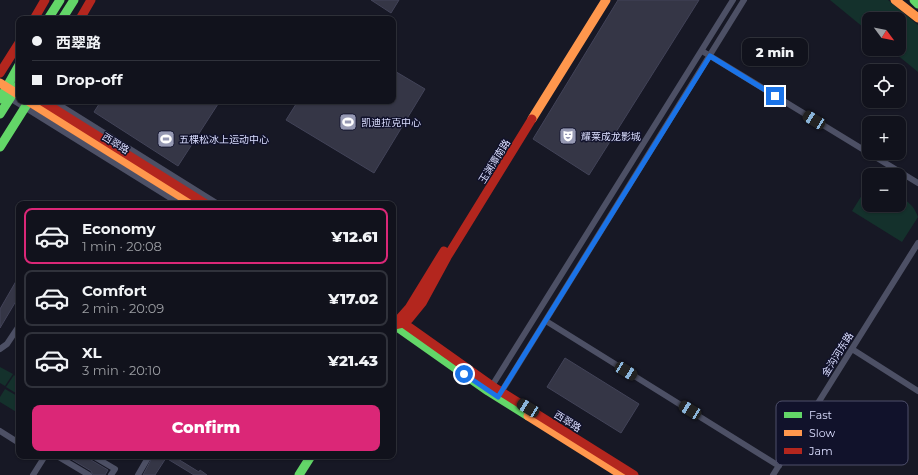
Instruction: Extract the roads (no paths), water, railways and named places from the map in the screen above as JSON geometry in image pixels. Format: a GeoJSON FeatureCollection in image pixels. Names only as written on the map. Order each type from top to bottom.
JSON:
{"type":"FeatureCollection","features":[{"type":"Feature","properties":{"kind":"main road"},"geometry":{"type":"LineString","coordinates":[[36,16],[45,0]]}},
{"type":"Feature","properties":{"kind":"main road"},"geometry":{"type":"LineString","coordinates":[[50,16],[60,0]]}},
{"type":"Feature","properties":{"kind":"main road"},"geometry":{"type":"LineString","coordinates":[[64,16],[74,0]]}},
{"type":"Feature","properties":{"kind":"main road"},"geometry":{"type":"LineString","coordinates":[[82,16],[92,0]]}},
{"type":"Feature","properties":{"kind":"main road","name":"玉渊潭南路"},"geometry":{"type":"LineString","coordinates":[[396,321],[409,308],[599,0]]}},
{"type":"Feature","properties":{"kind":"main road","name":"玉渊潭南路"},"geometry":{"type":"LineString","coordinates":[[396,322],[412,316],[434,283],[447,257],[606,0]]}},
{"type":"Feature","properties":{"kind":"main road"},"geometry":{"type":"LineString","coordinates":[[895,0],[918,18]]}},
{"type":"Feature","properties":{"kind":"main road"},"geometry":{"type":"LineString","coordinates":[[10,90],[0,74],[16,48]]}},
{"type":"Feature","properties":{"kind":"main road"},"geometry":{"type":"LineString","coordinates":[[0,114],[16,73]]}},
{"type":"Feature","properties":{"kind":"main road"},"geometry":{"type":"LineString","coordinates":[[0,147],[26,104]]}},
{"type":"Feature","properties":{"kind":"main road","name":"西翠路"},"geometry":{"type":"LineString","coordinates":[[29,104],[197,201]]}},
{"type":"Feature","properties":{"kind":"main road","name":"西翠路"},"geometry":{"type":"LineString","coordinates":[[47,104],[197,201]]}},
{"type":"Feature","properties":{"kind":"main road","name":"西翠路"},"geometry":{"type":"LineString","coordinates":[[396,323],[500,395],[622,475]]}},
{"type":"Feature","properties":{"kind":"main road","name":"西翠路"},"geometry":{"type":"LineString","coordinates":[[500,395],[634,475]]}},
{"type":"Feature","properties":{"kind":"main road"},"geometry":{"type":"LineString","coordinates":[[300,475],[309,459]]}},
{"type":"Feature","properties":{"kind":"street"},"geometry":{"type":"LineString","coordinates":[[490,388],[733,0]]}},
{"type":"Feature","properties":{"kind":"street"},"geometry":{"type":"LineString","coordinates":[[500,395],[744,0]]}},
{"type":"Feature","properties":{"kind":"street"},"geometry":{"type":"LineString","coordinates":[[702,51],[918,183]]}},
{"type":"Feature","properties":{"kind":"street"},"geometry":{"type":"LineString","coordinates":[[29,104],[175,201]]}},
{"type":"Feature","properties":{"kind":"street"},"geometry":{"type":"LineString","coordinates":[[58,104],[213,201]]}},
{"type":"Feature","properties":{"kind":"street","name":"金沟河东路"},"geometry":{"type":"LineString","coordinates":[[819,401],[918,243]]}},
{"type":"Feature","properties":{"kind":"street"},"geometry":{"type":"LineString","coordinates":[[546,321],[776,465]]}},
{"type":"Feature","properties":{"kind":"street"},"geometry":{"type":"LineString","coordinates":[[0,348],[7,344],[16,330]]}},
{"type":"Feature","properties":{"kind":"street"},"geometry":{"type":"LineString","coordinates":[[852,349],[918,391]]}},
{"type":"Feature","properties":{"kind":"street"},"geometry":{"type":"LineString","coordinates":[[0,431],[16,441]]}},
{"type":"Feature","properties":{"kind":"street"},"geometry":{"type":"LineString","coordinates":[[33,475],[42,459]]}},
{"type":"Feature","properties":{"kind":"street"},"geometry":{"type":"LineString","coordinates":[[62,459],[89,475]]}},
{"type":"Feature","properties":{"kind":"street"},"geometry":{"type":"LineString","coordinates":[[99,459],[115,469],[111,475]]}},
{"type":"Feature","properties":{"kind":"street"},"geometry":{"type":"LineString","coordinates":[[138,475],[147,459]]}},
{"type":"Feature","properties":{"kind":"street","name":"金沟河东路"},"geometry":{"type":"LineString","coordinates":[[773,475],[778,466]]}},
{"type":"Feature","properties":{"kind":"place","name":"凯迪拉克中心"},"geometry":{"type":"Point","coordinates":[348,122]}},
{"type":"Feature","properties":{"kind":"place","name":"耀莱成龙影城"},"geometry":{"type":"Point","coordinates":[568,136]}},
{"type":"Feature","properties":{"kind":"place","name":"五棵松冰上运动中心"},"geometry":{"type":"Point","coordinates":[166,139]}}]}
